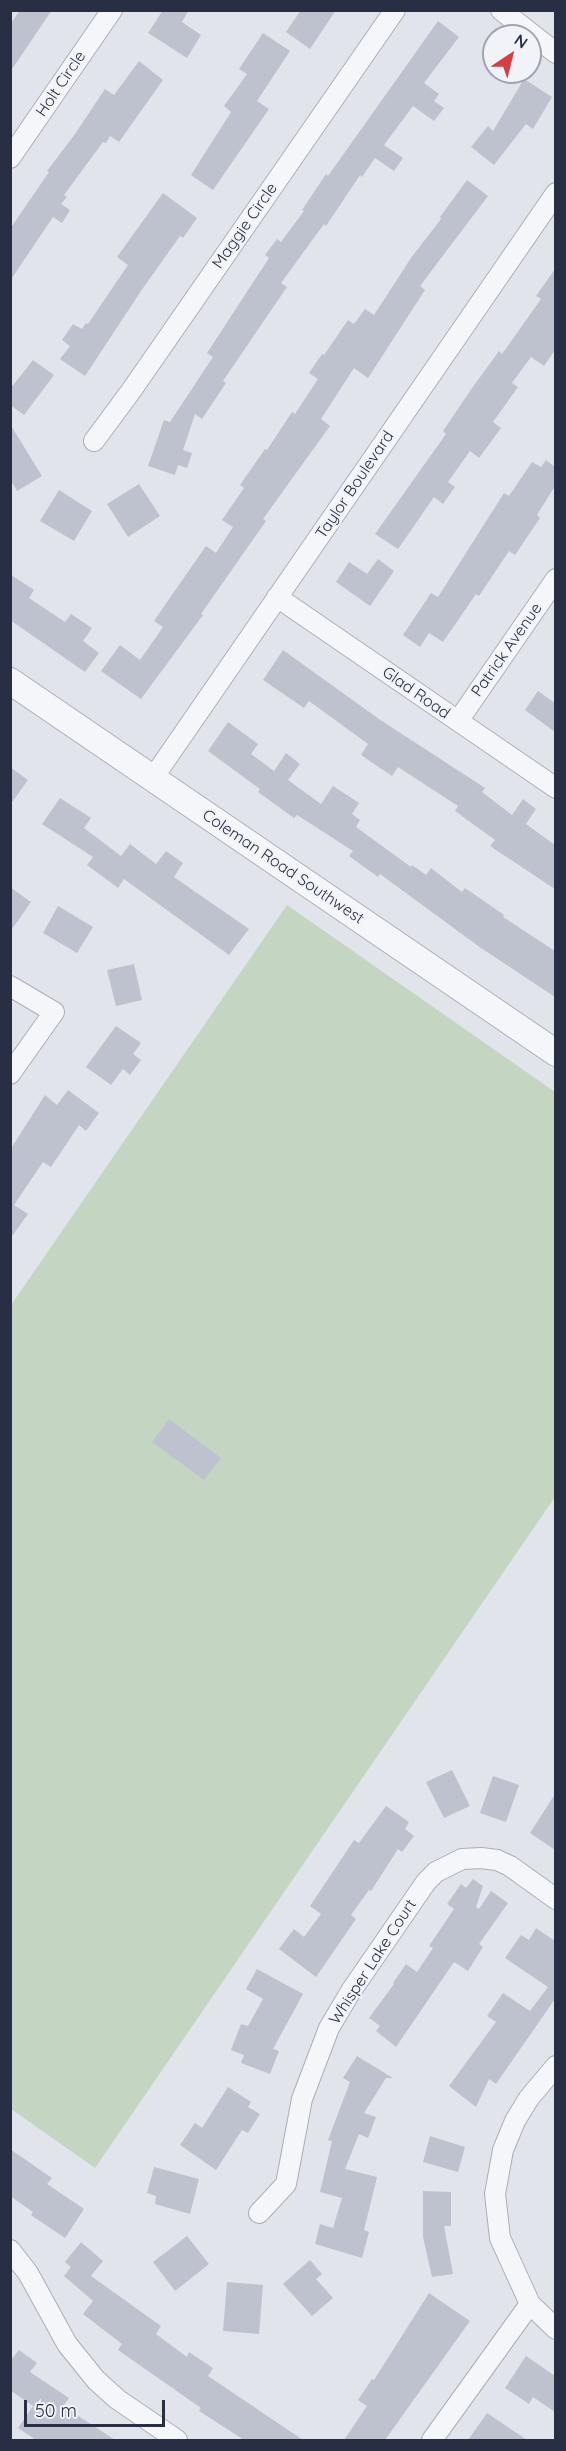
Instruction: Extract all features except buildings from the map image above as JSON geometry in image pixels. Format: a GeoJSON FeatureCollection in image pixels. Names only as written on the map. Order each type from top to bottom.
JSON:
{"type":"FeatureCollection","features":[{"type":"Feature","properties":{"kind":"street","name":"Holt Circle"},"geometry":{"type":"LineString","coordinates":[[10,158],[112,10]]}},
{"type":"Feature","properties":{"kind":"street","name":"Maggie Circle"},"geometry":{"type":"LineString","coordinates":[[94,441],[395,10]]}},
{"type":"Feature","properties":{"kind":"street"},"geometry":{"type":"LineString","coordinates":[[501,10],[555,53]]}},
{"type":"Feature","properties":{"kind":"street","name":"Taylor Boulevard"},"geometry":{"type":"LineString","coordinates":[[153,777],[555,193]]}},
{"type":"Feature","properties":{"kind":"street","name":"Patrick Avenue"},"geometry":{"type":"LineString","coordinates":[[458,721],[555,579]]}},
{"type":"Feature","properties":{"kind":"street","name":"Glad Road"},"geometry":{"type":"LineString","coordinates":[[278,597],[555,788]]}},
{"type":"Feature","properties":{"kind":"street","name":"Coleman Road Southwest"},"geometry":{"type":"LineString","coordinates":[[10,681],[555,1053]]}},
{"type":"Feature","properties":{"kind":"street"},"geometry":{"type":"LineString","coordinates":[[10,986],[54,1012],[10,1074]]}},
{"type":"Feature","properties":{"kind":"street","name":"Whisper Lake Court"},"geometry":{"type":"LineString","coordinates":[[259,2213],[286,2184],[302,2098],[329,2028],[351,1991],[426,1882],[436,1872],[462,1859],[481,1857],[497,1860],[510,1866],[555,1899]]}},
{"type":"Feature","properties":{"kind":"street"},"geometry":{"type":"LineString","coordinates":[[555,2066],[529,2098],[511,2129],[503,2150],[495,2194],[500,2238],[530,2304],[555,2329]]}},
{"type":"Feature","properties":{"kind":"street"},"geometry":{"type":"LineString","coordinates":[[10,2250],[28,2273],[71,2350],[96,2380],[117,2399],[177,2440]]}},
{"type":"Feature","properties":{"kind":"street"},"geometry":{"type":"LineString","coordinates":[[432,2440],[491,2355],[530,2304]]}},
{"type":"Feature","properties":{"kind":"green space"},"geometry":{"type":"Polygon","coordinates":[[[287,905],[555,1092],[555,1497],[95,2168],[11,2109],[11,1305],[287,905]]]}}]}
